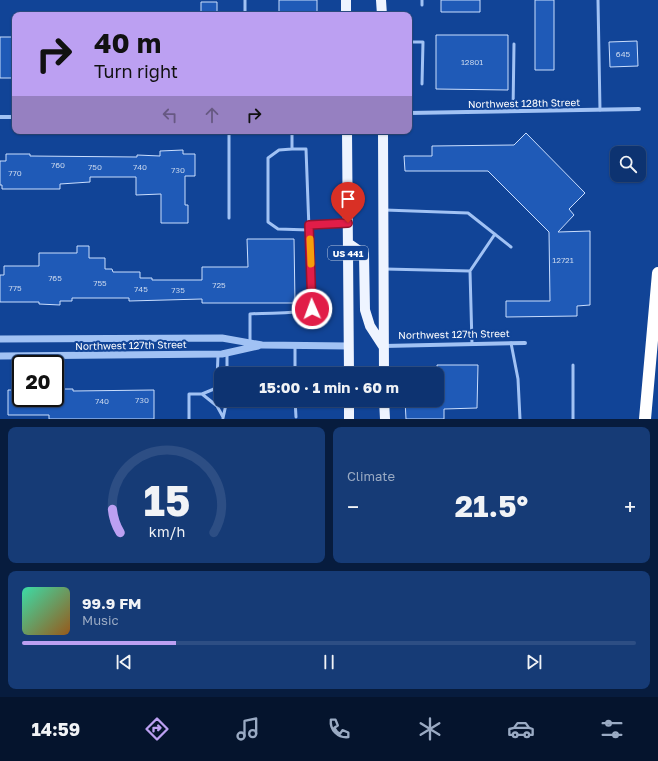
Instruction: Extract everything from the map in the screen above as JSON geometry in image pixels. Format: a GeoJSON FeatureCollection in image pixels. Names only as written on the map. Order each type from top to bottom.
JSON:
{"type":"FeatureCollection","features":[{"type":"Feature","properties":{"kind":"highway"},"geometry":{"type":"LineString","coordinates":[[645,419],[658,273]]}},
{"type":"Feature","properties":{"kind":"main road"},"geometry":{"type":"LineString","coordinates":[[346,0],[346,12]]}},
{"type":"Feature","properties":{"kind":"main road"},"geometry":{"type":"LineString","coordinates":[[382,0],[382,12]]}},
{"type":"Feature","properties":{"kind":"main road","name":"US 441"},"geometry":{"type":"LineString","coordinates":[[347,134],[349,367]]}},
{"type":"Feature","properties":{"kind":"main road"},"geometry":{"type":"LineString","coordinates":[[383,134],[384,367]]}},
{"type":"Feature","properties":{"kind":"main road"},"geometry":{"type":"LineString","coordinates":[[348,244],[364,254],[365,310],[370,326],[383,346]]}},
{"type":"Feature","properties":{"kind":"main road"},"geometry":{"type":"LineString","coordinates":[[349,407],[350,419]]}},
{"type":"Feature","properties":{"kind":"main road"},"geometry":{"type":"LineString","coordinates":[[384,407],[384,419]]}},
{"type":"Feature","properties":{"kind":"street","name":"Northwest 128th Street"},"geometry":{"type":"LineString","coordinates":[[412,113],[639,110]]}},
{"type":"Feature","properties":{"kind":"street"},"geometry":{"type":"LineString","coordinates":[[0,117],[12,117]]}},
{"type":"Feature","properties":{"kind":"street","name":"Northwest 127th Street"},"geometry":{"type":"LineString","coordinates":[[0,339],[222,338],[262,345],[348,346]]}},
{"type":"Feature","properties":{"kind":"street","name":"Northwest 127th Street"},"geometry":{"type":"LineString","coordinates":[[383,346],[525,343]]}},
{"type":"Feature","properties":{"kind":"street","name":"Northwest 127th Street"},"geometry":{"type":"LineString","coordinates":[[0,356],[218,354],[262,345]]}},
{"type":"Feature","properties":{"kind":"lane"},"geometry":{"type":"LineString","coordinates":[[245,0],[245,12]]}},
{"type":"Feature","properties":{"kind":"lane"},"geometry":{"type":"LineString","coordinates":[[422,0],[422,5]]}},
{"type":"Feature","properties":{"kind":"lane"},"geometry":{"type":"LineString","coordinates":[[598,0],[600,110]]}},
{"type":"Feature","properties":{"kind":"lane"},"geometry":{"type":"LineString","coordinates":[[412,42],[422,42],[422,84]]}},
{"type":"Feature","properties":{"kind":"lane"},"geometry":{"type":"LineString","coordinates":[[513,111],[514,44]]}},
{"type":"Feature","properties":{"kind":"lane"},"geometry":{"type":"LineString","coordinates":[[229,134],[229,218]]}},
{"type":"Feature","properties":{"kind":"lane"},"geometry":{"type":"LineString","coordinates":[[292,134],[292,149]]}},
{"type":"Feature","properties":{"kind":"lane"},"geometry":{"type":"LineString","coordinates":[[250,343],[250,314],[268,312],[299,313],[312,309],[306,149],[279,150],[268,158],[268,222],[278,229],[309,230]]}},
{"type":"Feature","properties":{"kind":"lane"},"geometry":{"type":"LineString","coordinates":[[383,210],[468,213],[511,247]]}},
{"type":"Feature","properties":{"kind":"lane"},"geometry":{"type":"LineString","coordinates":[[309,225],[348,223]]}},
{"type":"Feature","properties":{"kind":"lane"},"geometry":{"type":"LineString","coordinates":[[472,344],[470,271],[494,234]]}},
{"type":"Feature","properties":{"kind":"lane"},"geometry":{"type":"LineString","coordinates":[[383,269],[470,271]]}},
{"type":"Feature","properties":{"kind":"lane"},"geometry":{"type":"LineString","coordinates":[[511,343],[518,379],[520,419]]}},
{"type":"Feature","properties":{"kind":"lane"},"geometry":{"type":"LineString","coordinates":[[295,346],[295,367]]}},
{"type":"Feature","properties":{"kind":"lane"},"geometry":{"type":"LineString","coordinates":[[227,353],[227,367]]}},
{"type":"Feature","properties":{"kind":"lane"},"geometry":{"type":"LineString","coordinates":[[188,419],[189,394],[202,394],[214,389],[217,380],[218,354]]}},
{"type":"Feature","properties":{"kind":"lane"},"geometry":{"type":"LineString","coordinates":[[573,365],[573,419]]}},
{"type":"Feature","properties":{"kind":"lane"},"geometry":{"type":"LineString","coordinates":[[202,394],[217,406],[223,418]]}},
{"type":"Feature","properties":{"kind":"lane"},"geometry":{"type":"LineString","coordinates":[[223,418],[225,407]]}},
{"type":"Feature","properties":{"kind":"lane"},"geometry":{"type":"LineString","coordinates":[[295,407],[296,417]]}},
{"type":"Feature","properties":{"kind":"building"},"geometry":{"type":"Polygon","coordinates":[[[279,0],[317,0],[317,12],[279,12],[279,0]]]}},
{"type":"Feature","properties":{"kind":"building"},"geometry":{"type":"Polygon","coordinates":[[[441,0],[480,0],[480,12],[441,12],[441,0]]]}},
{"type":"Feature","properties":{"kind":"building"},"geometry":{"type":"Polygon","coordinates":[[[535,0],[554,0],[554,70],[535,70],[535,0]]]}},
{"type":"Feature","properties":{"kind":"building"},"geometry":{"type":"Polygon","coordinates":[[[201,2],[217,2],[217,12],[201,12],[201,2]]]}},
{"type":"Feature","properties":{"kind":"building"},"geometry":{"type":"Polygon","coordinates":[[[436,35],[508,35],[508,90],[436,89],[436,35]]]}},
{"type":"Feature","properties":{"kind":"building"},"geometry":{"type":"Polygon","coordinates":[[[0,37],[12,37],[12,78],[0,78],[0,37]]]}},
{"type":"Feature","properties":{"kind":"building"},"geometry":{"type":"Polygon","coordinates":[[[637,41],[638,66],[610,67],[609,42],[637,41]]]}},
{"type":"Feature","properties":{"kind":"building"},"geometry":{"type":"Polygon","coordinates":[[[526,133],[585,193],[569,209],[574,215],[558,232],[590,231],[590,305],[577,306],[577,316],[506,317],[506,301],[550,301],[549,232],[488,171],[405,171],[404,156],[432,156],[432,146],[514,145],[526,133]]]}},
{"type":"Feature","properties":{"kind":"building"},"geometry":{"type":"Polygon","coordinates":[[[183,150],[183,154],[195,154],[195,176],[185,176],[185,205],[188,205],[188,223],[161,223],[161,194],[136,195],[136,177],[90,177],[90,182],[60,184],[60,189],[2,189],[2,185],[0,185],[0,161],[6,161],[6,154],[30,154],[30,156],[137,157],[137,155],[160,156],[160,151],[183,150]]]}},
{"type":"Feature","properties":{"kind":"building"},"geometry":{"type":"Polygon","coordinates":[[[247,239],[294,239],[295,303],[202,303],[202,299],[129,301],[129,298],[72,298],[72,301],[60,301],[60,305],[39,304],[39,302],[0,302],[0,275],[4,275],[4,266],[39,266],[39,253],[77,253],[77,246],[89,246],[89,258],[105,258],[105,269],[112,269],[113,272],[140,272],[140,278],[152,278],[152,280],[202,280],[202,267],[248,267],[247,239]]]}},
{"type":"Feature","properties":{"kind":"building"},"geometry":{"type":"Polygon","coordinates":[[[437,365],[478,365],[477,408],[444,409],[444,419],[406,419],[405,407],[444,407],[444,367],[437,367],[437,365]]]}},
{"type":"Feature","properties":{"kind":"building"},"geometry":{"type":"Polygon","coordinates":[[[64,389],[73,389],[73,391],[154,390],[154,419],[49,419],[49,415],[8,415],[8,390],[12,390],[12,407],[64,407],[64,389]]]}},
{"type":"Feature","properties":{"kind":"slow traffic"},"geometry":{"type":"LineString","coordinates":[[310,239],[311,264]]}},
{"type":"Feature","properties":{"kind":"route"},"geometry":{"type":"LineString","coordinates":[[312,309],[309,225],[348,223]]}}]}
